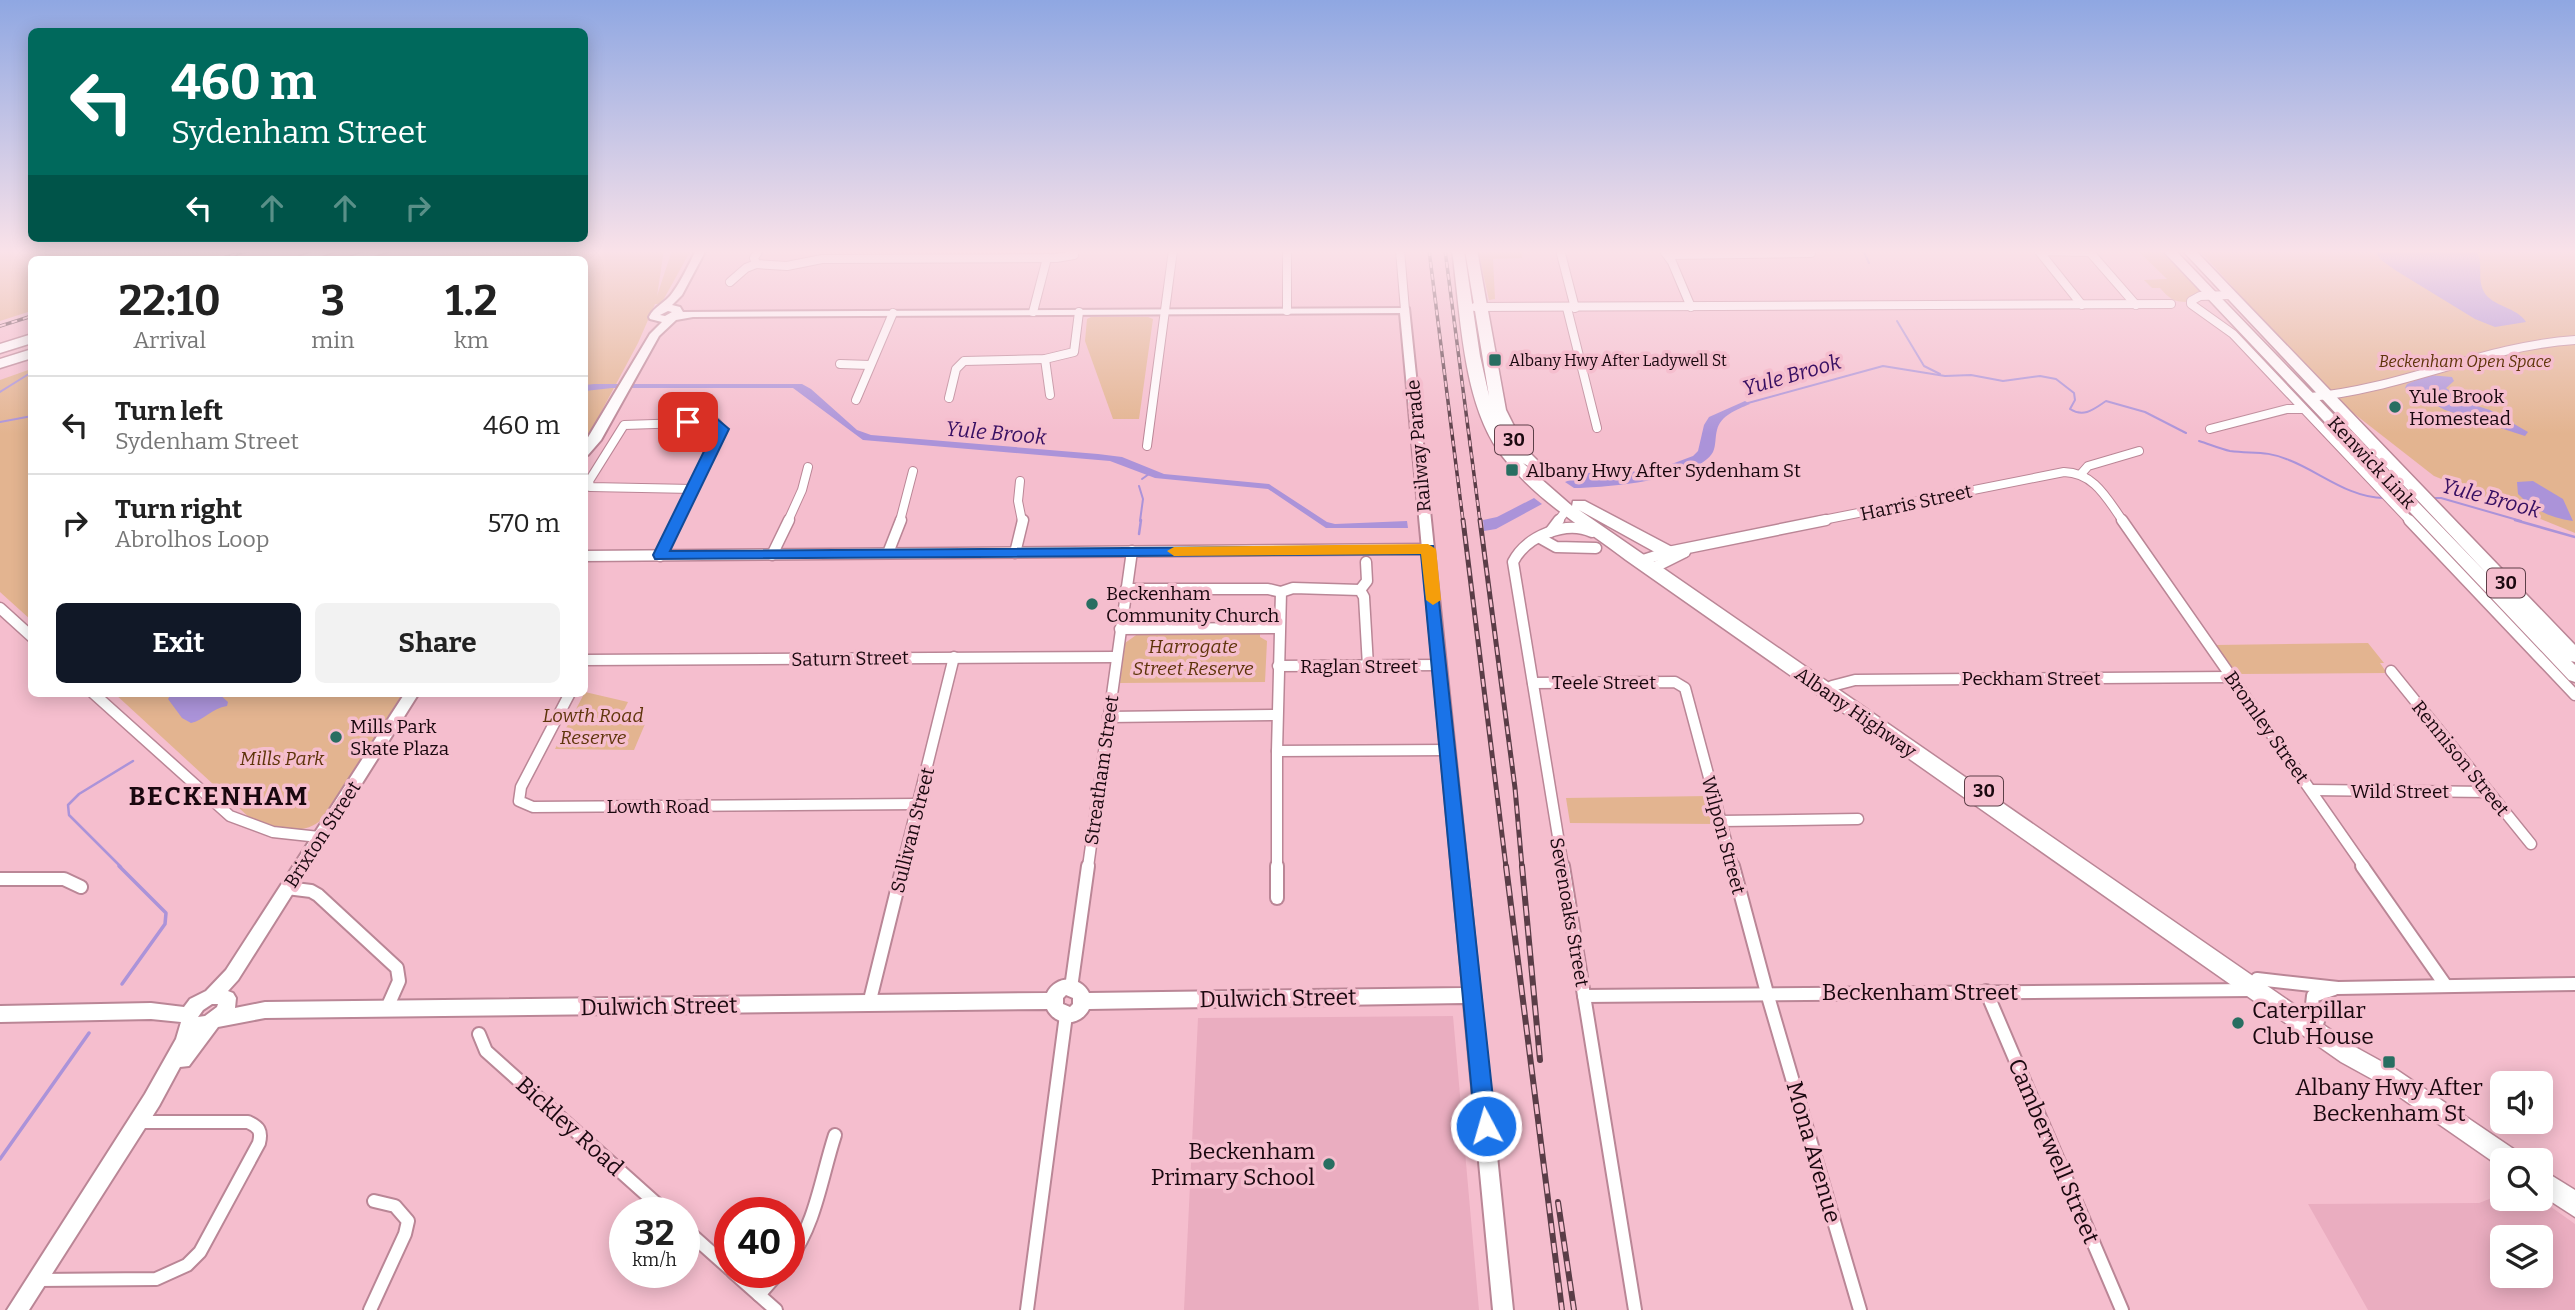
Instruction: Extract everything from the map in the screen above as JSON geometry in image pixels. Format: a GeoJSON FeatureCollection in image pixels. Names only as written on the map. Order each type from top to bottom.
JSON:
{"type":"FeatureCollection","features":[{"type":"Feature","properties":{"kind":"highway","name":"Albany Highway"},"geometry":{"type":"LineString","coordinates":[[1476,311],[1499,410],[1508,431],[1519,450],[1573,506],[2257,985],[2349,1055],[2389,1077],[2493,1148]]}},
{"type":"Feature","properties":{"kind":"highway","name":"Kenwick Link"},"geometry":{"type":"LineString","coordinates":[[2236,311],[2307,403],[2395,488],[2575,676]]}},
{"type":"Feature","properties":{"kind":"highway","name":"Kenwick Link"},"geometry":{"type":"LineString","coordinates":[[2240,311],[2330,397],[2575,656]]}},
{"type":"Feature","properties":{"kind":"highway"},"geometry":{"type":"LineString","coordinates":[[0,349],[28,339]]}},
{"type":"Feature","properties":{"kind":"highway"},"geometry":{"type":"LineString","coordinates":[[0,364],[28,354]]}},
{"type":"Feature","properties":{"kind":"highway","name":"Albany Highway"},"geometry":{"type":"LineString","coordinates":[[1651,560],[2257,985],[2356,1047],[2389,1077]]}},
{"type":"Feature","properties":{"kind":"highway"},"geometry":{"type":"LineString","coordinates":[[2553,1189],[2575,1205]]}},
{"type":"Feature","properties":{"kind":"street"},"geometry":{"type":"LineString","coordinates":[[655,334],[657,320],[673,313],[1154,311]]}},
{"type":"Feature","properties":{"kind":"street"},"geometry":{"type":"LineString","coordinates":[[1147,446],[1165,311]]}},
{"type":"Feature","properties":{"kind":"street","name":"Railway Parade"},"geometry":{"type":"LineString","coordinates":[[1405,311],[1503,1310]]}},
{"type":"Feature","properties":{"kind":"street"},"geometry":{"type":"LineString","coordinates":[[1572,311],[1597,428]]}},
{"type":"Feature","properties":{"kind":"street"},"geometry":{"type":"LineString","coordinates":[[2204,311],[2233,334],[2307,403],[2397,509],[2575,695]]}},
{"type":"Feature","properties":{"kind":"street"},"geometry":{"type":"LineString","coordinates":[[949,398],[956,369],[964,361],[1045,359],[1076,350],[1075,334],[1079,312]]}},
{"type":"Feature","properties":{"kind":"street"},"geometry":{"type":"LineString","coordinates":[[588,455],[655,334],[673,313]]}},
{"type":"Feature","properties":{"kind":"street"},"geometry":{"type":"LineString","coordinates":[[856,400],[893,313]]}},
{"type":"Feature","properties":{"kind":"street"},"geometry":{"type":"LineString","coordinates":[[2210,429],[2525,344],[2575,340]]}},
{"type":"Feature","properties":{"kind":"street"},"geometry":{"type":"LineString","coordinates":[[1045,359],[1050,394]]}},
{"type":"Feature","properties":{"kind":"street"},"geometry":{"type":"LineString","coordinates":[[840,364],[870,365]]}},
{"type":"Feature","properties":{"kind":"street"},"geometry":{"type":"LineString","coordinates":[[660,555],[693,489],[722,429],[716,422],[624,425],[589,481],[590,487],[597,489],[693,489]]}},
{"type":"Feature","properties":{"kind":"street"},"geometry":{"type":"LineString","coordinates":[[588,448],[595,440]]}},
{"type":"Feature","properties":{"kind":"street","name":"Harris Street"},"geometry":{"type":"LineString","coordinates":[[1651,560],[2057,472],[2081,474],[2088,466],[2139,451]]}},
{"type":"Feature","properties":{"kind":"street"},"geometry":{"type":"LineString","coordinates":[[772,555],[786,519],[799,499],[808,467]]}},
{"type":"Feature","properties":{"kind":"street"},"geometry":{"type":"LineString","coordinates":[[888,553],[903,514],[913,471]]}},
{"type":"Feature","properties":{"kind":"street","name":"Bromley Street"},"geometry":{"type":"LineString","coordinates":[[2081,474],[2098,484],[2445,986]]}},
{"type":"Feature","properties":{"kind":"street"},"geometry":{"type":"LineString","coordinates":[[1015,552],[1023,519],[1018,501],[1020,481]]}},
{"type":"Feature","properties":{"kind":"street","name":"Sevenoaks Street"},"geometry":{"type":"LineString","coordinates":[[1573,506],[1545,535],[1515,556],[1513,562],[1635,1310]]}},
{"type":"Feature","properties":{"kind":"street"},"geometry":{"type":"LineString","coordinates":[[1596,548],[1556,547],[1545,535],[1571,526],[1585,528],[1651,560]]}},
{"type":"Feature","properties":{"kind":"street"},"geometry":{"type":"LineString","coordinates":[[588,556],[1428,549]]}},
{"type":"Feature","properties":{"kind":"street","name":"Streatham Street"},"geometry":{"type":"LineString","coordinates":[[1077,995],[1108,717],[1132,551]]}},
{"type":"Feature","properties":{"kind":"street"},"geometry":{"type":"LineString","coordinates":[[1360,590],[1367,581],[1366,562]]}},
{"type":"Feature","properties":{"kind":"street"},"geometry":{"type":"LineString","coordinates":[[1126,589],[1268,589],[1281,592],[1293,588],[1360,590]]}},
{"type":"Feature","properties":{"kind":"street"},"geometry":{"type":"LineString","coordinates":[[1360,590],[1364,597],[1368,666]]}},
{"type":"Feature","properties":{"kind":"street"},"geometry":{"type":"LineString","coordinates":[[1277,898],[1278,628],[1281,592]]}},
{"type":"Feature","properties":{"kind":"street"},"geometry":{"type":"LineString","coordinates":[[0,608],[28,633]]}},
{"type":"Feature","properties":{"kind":"street"},"geometry":{"type":"LineString","coordinates":[[1121,629],[1278,628]]}},
{"type":"Feature","properties":{"kind":"street","name":"Sullivan Street"},"geometry":{"type":"LineString","coordinates":[[869,1003],[954,657]]}},
{"type":"Feature","properties":{"kind":"street","name":"Saturn Street"},"geometry":{"type":"LineString","coordinates":[[588,662],[1116,657]]}},
{"type":"Feature","properties":{"kind":"street","name":"Raglan Street"},"geometry":{"type":"LineString","coordinates":[[1278,666],[1440,665]]}},
{"type":"Feature","properties":{"kind":"street","name":"Rennison Street"},"geometry":{"type":"LineString","coordinates":[[2391,671],[2531,844]]}},
{"type":"Feature","properties":{"kind":"street","name":"Peckham Street"},"geometry":{"type":"LineString","coordinates":[[1832,686],[1837,682],[1855,680],[2232,677]]}},
{"type":"Feature","properties":{"kind":"street","name":"Teele Street"},"geometry":{"type":"LineString","coordinates":[[1533,683],[1675,682]]}},
{"type":"Feature","properties":{"kind":"street","name":"Wilpon Street"},"geometry":{"type":"LineString","coordinates":[[1675,682],[1685,688],[1767,993]]}},
{"type":"Feature","properties":{"kind":"street"},"geometry":{"type":"LineString","coordinates":[[97,697],[230,816],[256,829],[272,833],[319,837]]}},
{"type":"Feature","properties":{"kind":"street","name":"Brixton Street"},"geometry":{"type":"LineString","coordinates":[[18,1310],[152,1100],[184,1041],[232,975],[409,697]]}},
{"type":"Feature","properties":{"kind":"street","name":"Lowth Road"},"geometry":{"type":"LineString","coordinates":[[568,697],[521,787],[519,801],[533,807],[918,804]]}},
{"type":"Feature","properties":{"kind":"street"},"geometry":{"type":"LineString","coordinates":[[1108,717],[1277,715]]}},
{"type":"Feature","properties":{"kind":"street"},"geometry":{"type":"LineString","coordinates":[[1277,751],[1448,750]]}},
{"type":"Feature","properties":{"kind":"street","name":"Wild Street"},"geometry":{"type":"LineString","coordinates":[[2311,790],[2489,792]]}},
{"type":"Feature","properties":{"kind":"street"},"geometry":{"type":"LineString","coordinates":[[1720,821],[1858,819]]}},
{"type":"Feature","properties":{"kind":"street"},"geometry":{"type":"LineString","coordinates":[[0,879],[64,879],[81,887]]}},
{"type":"Feature","properties":{"kind":"street"},"geometry":{"type":"LineString","coordinates":[[286,888],[312,891],[318,895],[397,968],[399,981],[387,1008]]}},
{"type":"Feature","properties":{"kind":"street","name":"Beckenham Street"},"geometry":{"type":"LineString","coordinates":[[1584,996],[2274,984],[2338,988],[2575,985]]}},
{"type":"Feature","properties":{"kind":"street"},"geometry":{"type":"LineString","coordinates":[[2318,1021],[2312,1005],[2313,996],[2338,988]]}},
{"type":"Feature","properties":{"kind":"street","name":"Camberwell Street"},"geometry":{"type":"LineString","coordinates":[[1986,991],[2122,1310]]}},
{"type":"Feature","properties":{"kind":"street"},"geometry":{"type":"LineString","coordinates":[[1058,992],[1077,995],[1076,1012],[1066,1015],[1057,1012],[1052,1001],[1058,992]]}},
{"type":"Feature","properties":{"kind":"street","name":"Mona Avenue"},"geometry":{"type":"LineString","coordinates":[[1767,993],[1860,1310]]}},
{"type":"Feature","properties":{"kind":"street","name":"Dulwich Street"},"geometry":{"type":"LineString","coordinates":[[1077,995],[1473,995]]}},
{"type":"Feature","properties":{"kind":"street","name":"Dulwich Street"},"geometry":{"type":"LineString","coordinates":[[0,1014],[151,1011],[208,1006],[265,1010],[1052,1001]]}},
{"type":"Feature","properties":{"kind":"street","name":"Brixton Street"},"geometry":{"type":"LineString","coordinates":[[152,1100],[213,1022],[226,1011],[208,1006]]}},
{"type":"Feature","properties":{"kind":"street","name":"Dulwich Street"},"geometry":{"type":"LineString","coordinates":[[208,1006],[197,1026],[265,1010]]}},
{"type":"Feature","properties":{"kind":"street"},"geometry":{"type":"LineString","coordinates":[[1027,1310],[1066,1015]]}},
{"type":"Feature","properties":{"kind":"street","name":"Bickley Road"},"geometry":{"type":"LineString","coordinates":[[479,1034],[486,1051],[649,1197]]}},
{"type":"Feature","properties":{"kind":"street"},"geometry":{"type":"LineString","coordinates":[[37,1280],[156,1279],[187,1265],[200,1251],[260,1143],[261,1134],[257,1126],[248,1122],[138,1122]]}},
{"type":"Feature","properties":{"kind":"street"},"geometry":{"type":"LineString","coordinates":[[805,1236],[835,1135]]}},
{"type":"Feature","properties":{"kind":"street"},"geometry":{"type":"LineString","coordinates":[[370,1310],[405,1234],[408,1221],[396,1206],[374,1201]]}},
{"type":"Feature","properties":{"kind":"street"},"geometry":{"type":"LineString","coordinates":[[700,1242],[714,1255]]}},
{"type":"Feature","properties":{"kind":"street"},"geometry":{"type":"LineString","coordinates":[[750,1288],[776,1310]]}},
{"type":"Feature","properties":{"kind":"street"},"geometry":{"type":"LineString","coordinates":[[759,1296],[766,1288]]}},
{"type":"Feature","properties":{"kind":"shaded area"},"geometry":{"type":"Polygon","coordinates":[[[2462,311],[2513,311],[2526,322],[2495,327],[2462,311]]]}},
{"type":"Feature","properties":{"kind":"shaded area"},"geometry":{"type":"Polygon","coordinates":[[[2429,375],[2452,377],[2454,381],[2446,388],[2464,402],[2490,410],[2528,432],[2525,436],[2445,410],[2405,388],[2407,384],[2429,375]]]}},
{"type":"Feature","properties":{"kind":"shaded area"},"geometry":{"type":"Polygon","coordinates":[[[802,384],[857,430],[871,435],[1122,457],[1164,474],[1269,484],[1327,522],[1335,524],[1407,521],[1408,528],[1326,528],[1268,489],[1155,478],[1110,461],[863,440],[793,388],[612,388],[588,391],[588,385],[802,384]]]}},
{"type":"Feature","properties":{"kind":"shaded area","name":"Yule Brook"},"geometry":{"type":"Polygon","coordinates":[[[1745,401],[1750,404],[1722,420],[1716,433],[1713,452],[1704,462],[1689,469],[1670,476],[1606,486],[1574,488],[1565,482],[1587,473],[1653,471],[1693,456],[1698,451],[1704,425],[1709,417],[1745,401]]]}},
{"type":"Feature","properties":{"kind":"shaded area"},"geometry":{"type":"Polygon","coordinates":[[[2533,481],[2563,499],[2573,521],[2543,512],[2518,494],[2517,482],[2533,481]]]}},
{"type":"Feature","properties":{"kind":"shaded area"},"geometry":{"type":"Polygon","coordinates":[[[1534,498],[1542,504],[1496,529],[1484,531],[1483,520],[1497,517],[1534,498]]]}},
{"type":"Feature","properties":{"kind":"shaded area"},"geometry":{"type":"Polygon","coordinates":[[[222,697],[228,702],[227,706],[191,723],[182,718],[168,699],[222,697]]]}},
{"type":"Feature","properties":{"kind":"shaded area","name":"Beckenham Primary School"},"geometry":{"type":"Polygon","coordinates":[[[1453,1016],[1479,1310],[1184,1310],[1198,1018],[1453,1016]]]}},
{"type":"Feature","properties":{"kind":"shaded area"},"geometry":{"type":"Polygon","coordinates":[[[2490,1199],[2490,1211],[2553,1211],[2553,1208],[2575,1224],[2575,1310],[2368,1310],[2308,1204],[2479,1203],[2490,1199]]]}},
{"type":"Feature","properties":{"kind":"green space"},"geometry":{"type":"Polygon","coordinates":[[[0,311],[28,311],[28,312],[0,321],[0,311]]]}},
{"type":"Feature","properties":{"kind":"green space"},"geometry":{"type":"Polygon","coordinates":[[[588,311],[652,311],[638,343],[588,436],[588,311]]]}},
{"type":"Feature","properties":{"kind":"green space","name":"Beckenham Open Space"},"geometry":{"type":"Polygon","coordinates":[[[2255,311],[2575,311],[2575,533],[2434,476],[2334,398],[2255,311]]]}},
{"type":"Feature","properties":{"kind":"green space"},"geometry":{"type":"Polygon","coordinates":[[[1087,319],[1153,319],[1139,419],[1113,419],[1085,341],[1087,319]]]}},
{"type":"Feature","properties":{"kind":"green space"},"geometry":{"type":"Polygon","coordinates":[[[28,370],[28,617],[0,592],[0,380],[28,370]]]}},
{"type":"Feature","properties":{"kind":"green space","name":"Harrogate Street Reserve"},"geometry":{"type":"Polygon","coordinates":[[[1260,632],[1260,637],[1267,641],[1265,682],[1120,683],[1125,643],[1139,633],[1260,632]]]}},
{"type":"Feature","properties":{"kind":"green space"},"geometry":{"type":"Polygon","coordinates":[[[2368,643],[2384,663],[2380,663],[2387,673],[2236,674],[2215,645],[2368,643]]]}},
{"type":"Feature","properties":{"kind":"green space","name":"Lowth Road Reserve"},"geometry":{"type":"Polygon","coordinates":[[[588,693],[628,702],[617,724],[645,724],[634,750],[555,749],[582,697],[588,697],[588,693]]]}},
{"type":"Feature","properties":{"kind":"green space","name":"Mills Park"},"geometry":{"type":"Polygon","coordinates":[[[118,697],[400,697],[322,819],[306,828],[288,829],[251,819],[118,697]]]}},
{"type":"Feature","properties":{"kind":"green space"},"geometry":{"type":"Polygon","coordinates":[[[1709,796],[1716,824],[1570,823],[1566,798],[1709,796]]]}},
{"type":"Feature","properties":{"kind":"waterway"},"geometry":{"type":"LineString","coordinates":[[1897,321],[1924,366],[1940,374]]}},
{"type":"Feature","properties":{"kind":"waterway","name":"Yule Brook"},"geometry":{"type":"LineString","coordinates":[[1748,403],[1883,366],[1945,376],[1971,375],[2003,381],[2040,376],[2056,379],[2074,393],[2075,400],[2070,409],[2075,412],[2089,411],[2106,401],[2145,412],[2186,433]]}},
{"type":"Feature","properties":{"kind":"waterway"},"geometry":{"type":"LineString","coordinates":[[0,392],[28,374]]}},
{"type":"Feature","properties":{"kind":"waterway","name":"Yule Brook"},"geometry":{"type":"LineString","coordinates":[[0,422],[28,417]]}},
{"type":"Feature","properties":{"kind":"waterway","name":"Yule Brook"},"geometry":{"type":"LineString","coordinates":[[2199,441],[2230,451],[2281,457],[2359,494],[2384,498]]}},
{"type":"Feature","properties":{"kind":"waterway"},"geometry":{"type":"LineString","coordinates":[[1142,479],[1149,474]]}},
{"type":"Feature","properties":{"kind":"waterway"},"geometry":{"type":"LineString","coordinates":[[1139,486],[1143,499],[1140,521]]}},
{"type":"Feature","properties":{"kind":"waterway","name":"Yule Brook"},"geometry":{"type":"LineString","coordinates":[[2432,498],[2441,498],[2521,521]]}},
{"type":"Feature","properties":{"kind":"waterway"},"geometry":{"type":"LineString","coordinates":[[1139,534],[1141,520]]}},
{"type":"Feature","properties":{"kind":"waterway","name":"Yule Brook"},"geometry":{"type":"LineString","coordinates":[[2515,520],[2575,537]]}},
{"type":"Feature","properties":{"kind":"waterway"},"geometry":{"type":"LineString","coordinates":[[121,867],[69,815],[68,805],[79,794],[133,761]]}},
{"type":"Feature","properties":{"kind":"waterway"},"geometry":{"type":"LineString","coordinates":[[119,866],[166,913],[165,924],[122,984]]}},
{"type":"Feature","properties":{"kind":"waterway"},"geometry":{"type":"LineString","coordinates":[[0,1159],[89,1033]]}},
{"type":"Feature","properties":{"kind":"railway"},"geometry":{"type":"LineString","coordinates":[[1437,311],[1463,521]]}},
{"type":"Feature","properties":{"kind":"railway"},"geometry":{"type":"LineString","coordinates":[[1453,311],[1480,521]]}},
{"type":"Feature","properties":{"kind":"railway"},"geometry":{"type":"LineString","coordinates":[[0,326],[28,317]]}},
{"type":"Feature","properties":{"kind":"railway"},"geometry":{"type":"LineString","coordinates":[[1463,520],[1506,867]]}},
{"type":"Feature","properties":{"kind":"railway"},"geometry":{"type":"LineString","coordinates":[[1480,520],[1515,788],[1522,867]]}},
{"type":"Feature","properties":{"kind":"railway"},"geometry":{"type":"LineString","coordinates":[[1506,866],[1562,1310]]}},
{"type":"Feature","properties":{"kind":"railway"},"geometry":{"type":"LineString","coordinates":[[1522,866],[1540,1060]]}},
{"type":"Feature","properties":{"kind":"railway"},"geometry":{"type":"LineString","coordinates":[[1558,1202],[1574,1310]]}},
{"type":"Feature","properties":{"kind":"slow traffic"},"geometry":{"type":"LineString","coordinates":[[1174,551],[1428,549],[1433,600]]}},
{"type":"Feature","properties":{"kind":"place","name":"Albany Hwy After Ladywell St"},"geometry":{"type":"Point","coordinates":[1495,360]}},
{"type":"Feature","properties":{"kind":"place","name":"Yule Brook Homestead"},"geometry":{"type":"Point","coordinates":[2395,407]}},
{"type":"Feature","properties":{"kind":"place","name":"Albany Hwy After Sydenham St"},"geometry":{"type":"Point","coordinates":[1512,470]}},
{"type":"Feature","properties":{"kind":"place","name":"Beckenham Community Church"},"geometry":{"type":"Point","coordinates":[1092,604]}},
{"type":"Feature","properties":{"kind":"place","name":"Mills Park Skate Plaza"},"geometry":{"type":"Point","coordinates":[336,737]}},
{"type":"Feature","properties":{"kind":"place","name":"Caterpillar Club House"},"geometry":{"type":"Point","coordinates":[2238,1023]}},
{"type":"Feature","properties":{"kind":"place","name":"Albany Hwy After Beckenham St"},"geometry":{"type":"Point","coordinates":[2389,1062]}},
{"type":"Feature","properties":{"kind":"place","name":"Beckenham Primary School"},"geometry":{"type":"Point","coordinates":[1329,1164]}},
{"type":"Feature","properties":{"kind":"district","name":"BECKENHAM"},"geometry":{"type":"Point","coordinates":[219,796]}},
{"type":"Feature","properties":{"kind":"route"},"geometry":{"type":"LineString","coordinates":[[688,422],[716,422],[722,429],[660,555],[1428,549],[1486,1126]]}}]}
